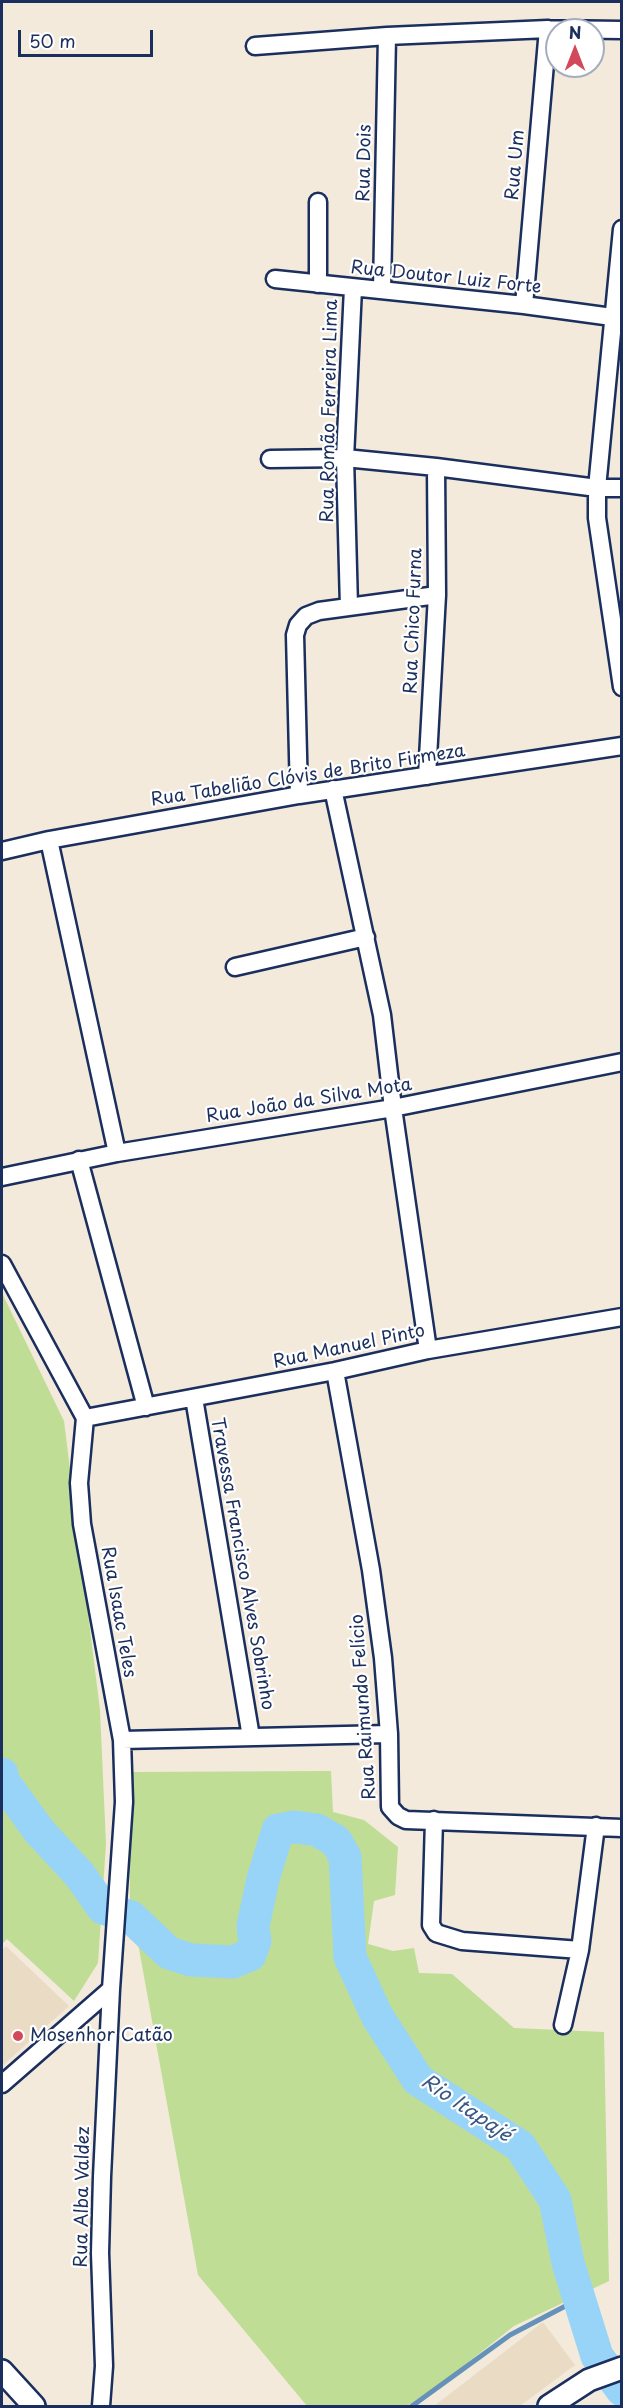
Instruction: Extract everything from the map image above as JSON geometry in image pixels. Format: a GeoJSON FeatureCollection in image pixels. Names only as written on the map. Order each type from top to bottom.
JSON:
{"type":"FeatureCollection","features":[{"type":"Feature","properties":{"kind":"main road"},"geometry":{"type":"LineString","coordinates":[[549,2406],[589,2380],[618,2369]]}},
{"type":"Feature","properties":{"kind":"main road"},"geometry":{"type":"LineString","coordinates":[[2,2371],[34,2406]]}},
{"type":"Feature","properties":{"kind":"street"},"geometry":{"type":"LineString","coordinates":[[255,46],[387,36],[545,29]]}},
{"type":"Feature","properties":{"kind":"street"},"geometry":{"type":"LineString","coordinates":[[605,30],[621,30]]}},
{"type":"Feature","properties":{"kind":"street","name":"Rua Dois"},"geometry":{"type":"LineString","coordinates":[[382,290],[387,36]]}},
{"type":"Feature","properties":{"kind":"street","name":"Rua Um"},"geometry":{"type":"LineString","coordinates":[[524,305],[545,64]]}},
{"type":"Feature","properties":{"kind":"street"},"geometry":{"type":"LineString","coordinates":[[318,201],[318,284]]}},
{"type":"Feature","properties":{"kind":"street"},"geometry":{"type":"LineString","coordinates":[[621,229],[619,278],[612,317],[597,488],[599,546],[621,687]]}},
{"type":"Feature","properties":{"kind":"street","name":"Rua Doutor Luiz Forte"},"geometry":{"type":"LineString","coordinates":[[275,279],[524,305],[612,317]]}},
{"type":"Feature","properties":{"kind":"street","name":"Rua Romão Ferreira Lima"},"geometry":{"type":"LineString","coordinates":[[349,607],[345,458],[353,288]]}},
{"type":"Feature","properties":{"kind":"street"},"geometry":{"type":"LineString","coordinates":[[270,459],[345,458],[597,488],[621,488]]}},
{"type":"Feature","properties":{"kind":"street","name":"Rua Chico Furna"},"geometry":{"type":"LineString","coordinates":[[427,776],[437,595],[435,467]]}},
{"type":"Feature","properties":{"kind":"street"},"geometry":{"type":"LineString","coordinates":[[299,795],[295,635],[298,625],[306,616],[319,611],[437,595]]}},
{"type":"Feature","properties":{"kind":"street","name":"Rua Tabelião Clóvis de Brito Firmeza"},"geometry":{"type":"LineString","coordinates":[[2,851],[49,840],[333,789],[621,746]]}},
{"type":"Feature","properties":{"kind":"street"},"geometry":{"type":"LineString","coordinates":[[333,789],[382,1015],[428,1350]]}},
{"type":"Feature","properties":{"kind":"street"},"geometry":{"type":"LineString","coordinates":[[49,840],[117,1153]]}},
{"type":"Feature","properties":{"kind":"street"},"geometry":{"type":"LineString","coordinates":[[236,967],[366,937]]}},
{"type":"Feature","properties":{"kind":"street","name":"Rua João da Silva Mota"},"geometry":{"type":"LineString","coordinates":[[2,1177],[117,1153],[393,1108],[621,1062]]}},
{"type":"Feature","properties":{"kind":"street"},"geometry":{"type":"LineString","coordinates":[[79,1160],[146,1407]]}},
{"type":"Feature","properties":{"kind":"street"},"geometry":{"type":"LineString","coordinates":[[2,1264],[85,1418]]}},
{"type":"Feature","properties":{"kind":"street","name":"Rua Manuel Pinto"},"geometry":{"type":"LineString","coordinates":[[85,1418],[335,1371],[428,1350],[621,1317]]}},
{"type":"Feature","properties":{"kind":"street","name":"Rua Raimundo Felício"},"geometry":{"type":"LineString","coordinates":[[335,1371],[371,1570],[383,1658],[389,1734],[390,1807],[406,1820],[621,1828]]}},
{"type":"Feature","properties":{"kind":"street","name":"Travessa Francisco Alves Sobrinho"},"geometry":{"type":"LineString","coordinates":[[194,1398],[251,1737]]}},
{"type":"Feature","properties":{"kind":"street","name":"Rua Isaac Teles"},"geometry":{"type":"LineString","coordinates":[[85,1418],[79,1483],[82,1524],[122,1740],[124,1802],[111,1989]]}},
{"type":"Feature","properties":{"kind":"street"},"geometry":{"type":"LineString","coordinates":[[122,1740],[389,1734]]}},
{"type":"Feature","properties":{"kind":"street"},"geometry":{"type":"LineString","coordinates":[[434,1820],[431,1925],[436,1933],[462,1941],[580,1950]]}},
{"type":"Feature","properties":{"kind":"street"},"geometry":{"type":"LineString","coordinates":[[563,2025],[580,1950],[596,1826]]}},
{"type":"Feature","properties":{"kind":"street"},"geometry":{"type":"LineString","coordinates":[[2,2084],[111,1989]]}},
{"type":"Feature","properties":{"kind":"street","name":"Rua Alba Valdez"},"geometry":{"type":"LineString","coordinates":[[101,2406],[104,2366],[100,2253],[111,1989]]}},
{"type":"Feature","properties":{"kind":"shaded area","name":"Mosenhor Catão"},"geometry":{"type":"Polygon","coordinates":[[[6,1946],[69,2006],[2,2066],[2,1950],[6,1946]]]}},
{"type":"Feature","properties":{"kind":"shaded area"},"geometry":{"type":"Polygon","coordinates":[[[543,2322],[575,2365],[520,2406],[434,2406],[543,2322]]]}},
{"type":"Feature","properties":{"kind":"green space"},"geometry":{"type":"Polygon","coordinates":[[[2,1293],[64,1421],[100,1710],[106,1844],[98,1963],[74,2001],[7,1939],[2,1944],[2,1293]]]}},
{"type":"Feature","properties":{"kind":"green space"},"geometry":{"type":"Polygon","coordinates":[[[331,1771],[333,1812],[364,1820],[398,1847],[395,1895],[374,1901],[368,1944],[393,1951],[414,1948],[419,1973],[452,1974],[514,2028],[604,2032],[609,2281],[514,2326],[446,2380],[407,2406],[307,2406],[198,2275],[130,1899],[129,1772],[331,1771]]]}},
{"type":"Feature","properties":{"kind":"waterway","name":"Rio Itapajé"},"geometry":{"type":"LineString","coordinates":[[2,1774],[3,1781],[39,1831],[79,1874],[103,1908],[131,1917],[169,1953],[191,1960],[233,1962],[250,1955],[255,1941],[253,1926],[263,1879],[278,1830],[295,1827],[317,1830],[336,1841],[345,1857],[350,1957],[377,2016],[418,2080],[520,2146],[555,2200],[568,2263],[597,2356],[622,2390]]}},
{"type":"Feature","properties":{"kind":"waterway"},"geometry":{"type":"LineString","coordinates":[[412,2406],[510,2335],[577,2300],[597,2356]]}},
{"type":"Feature","properties":{"kind":"place","name":"Mosenhor Catão"},"geometry":{"type":"Point","coordinates":[18,2036]}}]}
